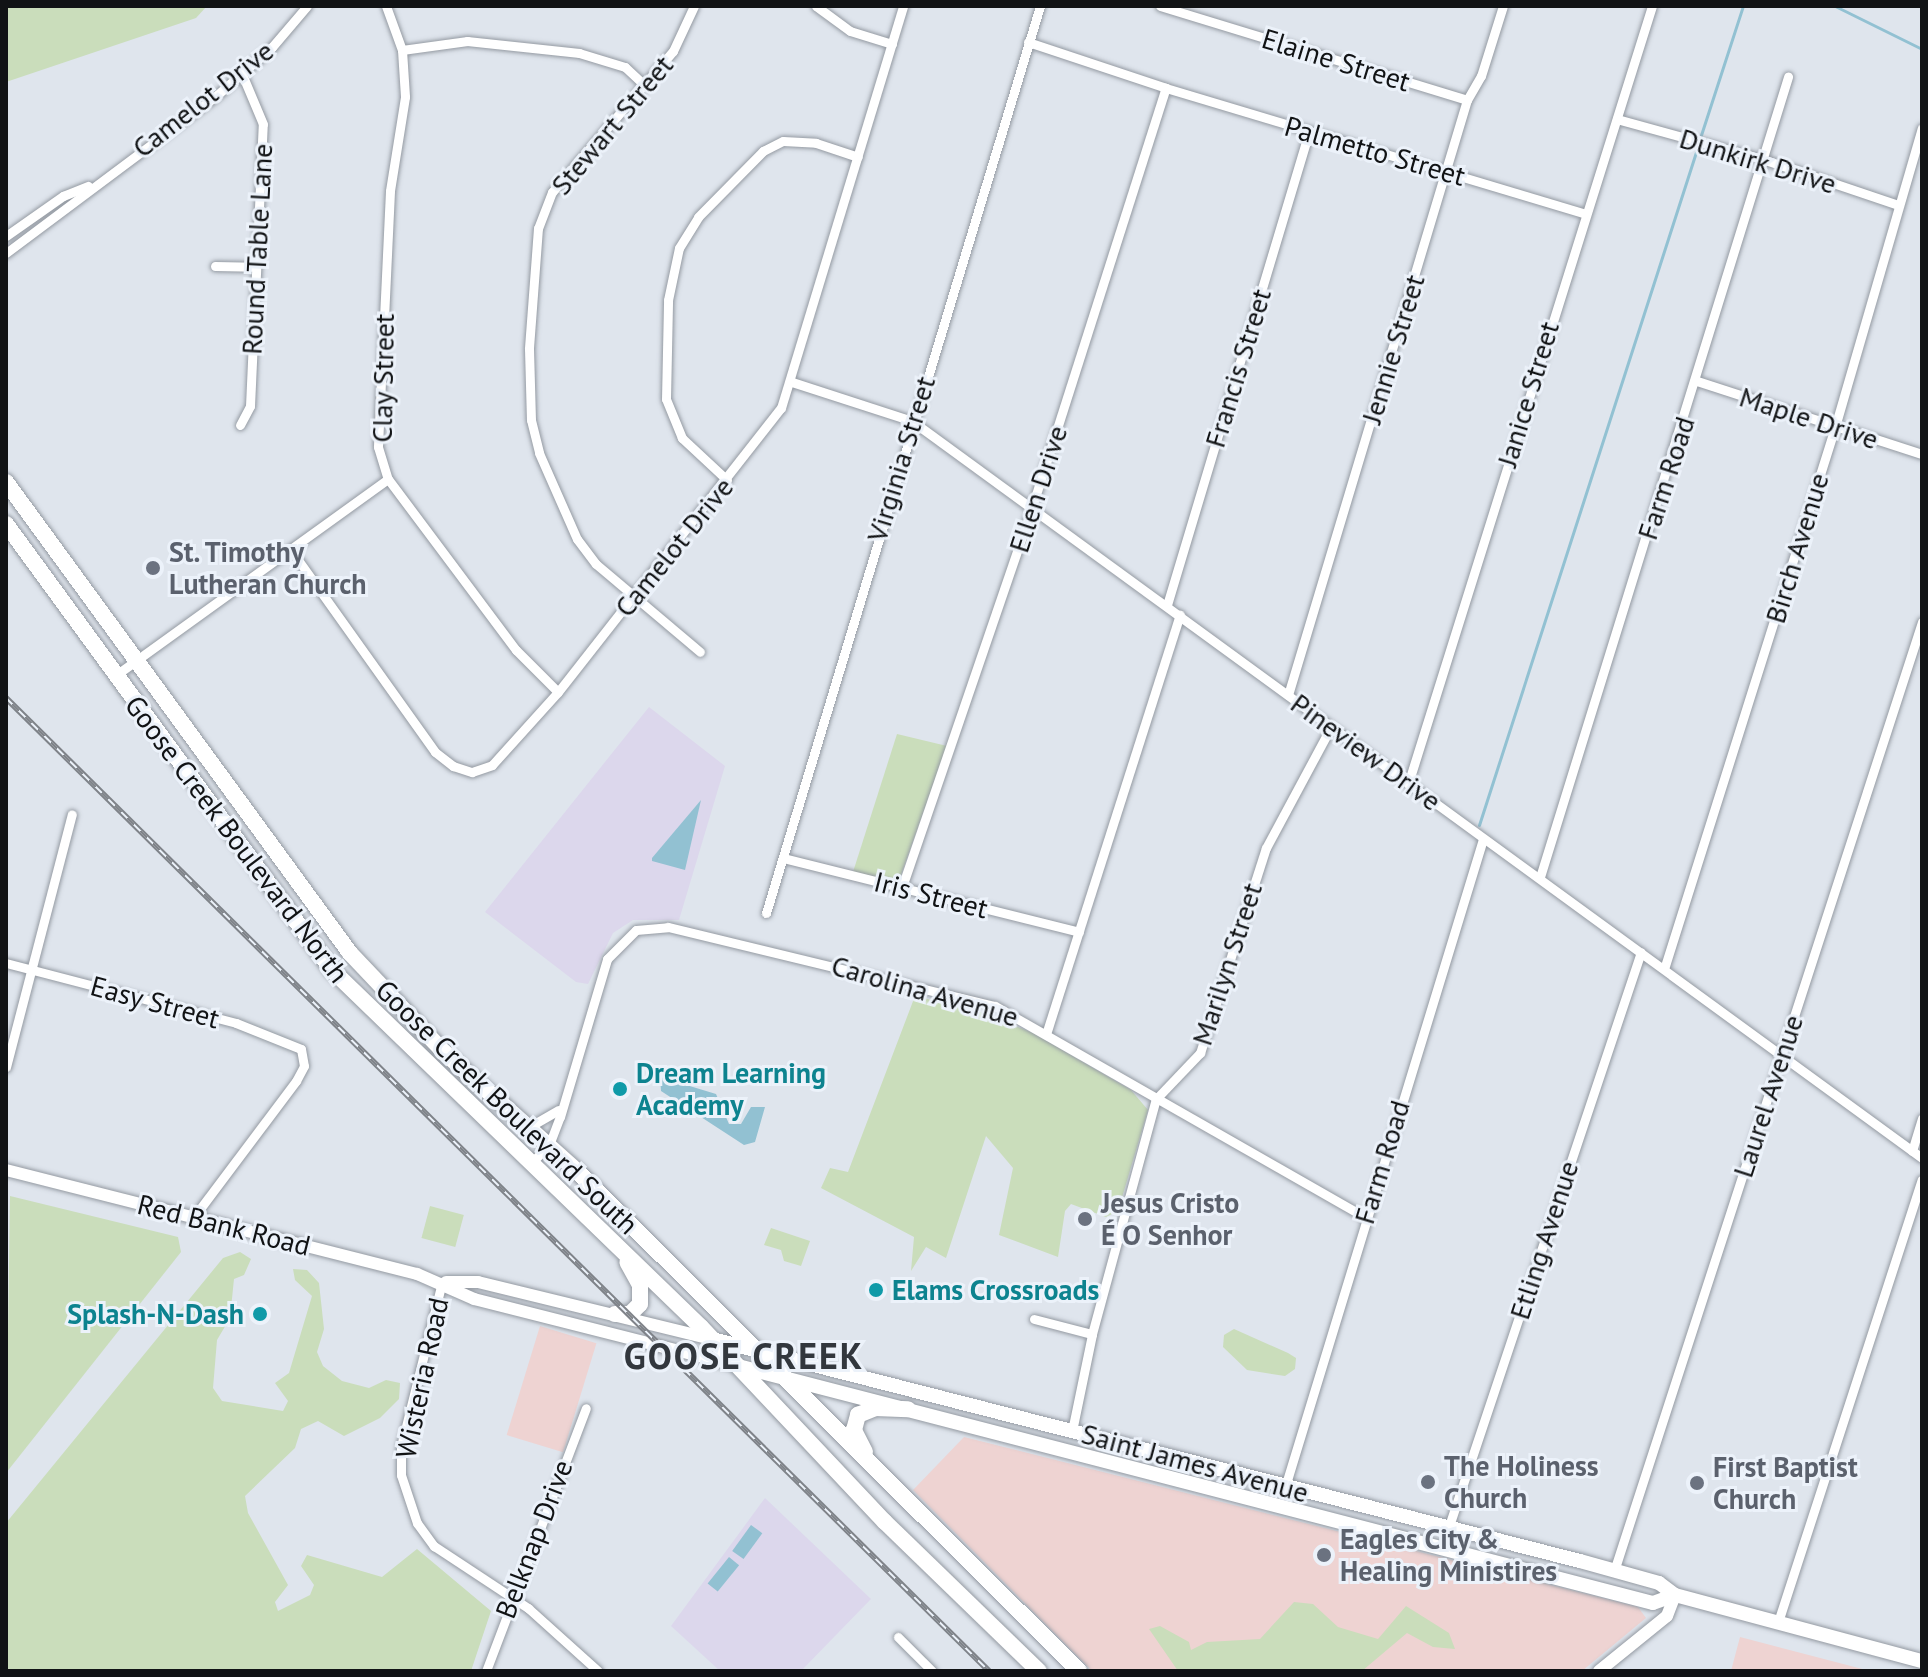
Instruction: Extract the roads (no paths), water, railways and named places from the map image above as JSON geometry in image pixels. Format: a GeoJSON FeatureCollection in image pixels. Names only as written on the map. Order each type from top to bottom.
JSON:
{"type":"FeatureCollection","features":[{"type":"Feature","properties":{"kind":"highway","name":"Goose Creek Boulevard South"},"geometry":{"type":"LineString","coordinates":[[6,482],[350,953],[445,1053],[549,1145],[1079,1671]]}},
{"type":"Feature","properties":{"kind":"highway","name":"Goose Creek Boulevard North"},"geometry":{"type":"LineString","coordinates":[[6,524],[332,970],[616,1243],[712,1339],[885,1522],[1039,1671]]}},
{"type":"Feature","properties":{"kind":"highway"},"geometry":{"type":"LineString","coordinates":[[615,1314],[634,1311],[642,1295],[616,1243]]}},
{"type":"Feature","properties":{"kind":"highway"},"geometry":{"type":"LineString","coordinates":[[876,1470],[859,1443],[854,1422],[864,1411],[908,1409]]}},
{"type":"Feature","properties":{"kind":"main road","name":"Red Bank Road"},"geometry":{"type":"LineString","coordinates":[[6,1170],[442,1281],[478,1282],[712,1339]]}},
{"type":"Feature","properties":{"kind":"main road","name":"Red Bank Road"},"geometry":{"type":"LineString","coordinates":[[442,1281],[474,1299],[738,1366]]}},
{"type":"Feature","properties":{"kind":"main road","name":"Saint James Avenue"},"geometry":{"type":"LineString","coordinates":[[712,1339],[1614,1571],[1659,1583],[1675,1595],[1922,1661]]}},
{"type":"Feature","properties":{"kind":"main road","name":"Saint James Avenue"},"geometry":{"type":"LineString","coordinates":[[738,1366],[1653,1603],[1675,1595]]}},
{"type":"Feature","properties":{"kind":"main road"},"geometry":{"type":"LineString","coordinates":[[1234,1494],[1247,1488],[1273,1493],[1285,1487]]}},
{"type":"Feature","properties":{"kind":"main road"},"geometry":{"type":"LineString","coordinates":[[1396,1534],[1441,1536],[1448,1529]]}},
{"type":"Feature","properties":{"kind":"main road"},"geometry":{"type":"LineString","coordinates":[[1599,1671],[1667,1616],[1675,1595]]}},
{"type":"Feature","properties":{"kind":"street","name":"Camelot Drive"},"geometry":{"type":"LineString","coordinates":[[6,253],[242,74],[307,6]]}},
{"type":"Feature","properties":{"kind":"street","name":"Clay Street"},"geometry":{"type":"LineString","coordinates":[[386,6],[402,50],[405,97],[390,191],[378,447],[388,479],[516,650],[558,692]]}},
{"type":"Feature","properties":{"kind":"street","name":"Stewart Street"},"geometry":{"type":"LineString","coordinates":[[694,6],[673,51],[552,192],[535,249],[529,349],[531,420],[539,453],[577,539],[596,564],[700,652]]}},
{"type":"Feature","properties":{"kind":"street"},"geometry":{"type":"LineString","coordinates":[[816,6],[850,31],[892,44]]}},
{"type":"Feature","properties":{"kind":"street","name":"Camelot Drive"},"geometry":{"type":"LineString","coordinates":[[291,550],[435,752],[453,766],[472,772],[492,765],[558,692],[768,429],[792,382],[903,6]]}},
{"type":"Feature","properties":{"kind":"street","name":"Virginia Street"},"geometry":{"type":"LineString","coordinates":[[766,913],[912,421],[1040,6]]}},
{"type":"Feature","properties":{"kind":"street","name":"Elaine Street"},"geometry":{"type":"LineString","coordinates":[[1160,6],[1467,100]]}},
{"type":"Feature","properties":{"kind":"street","name":"Jennie Street"},"geometry":{"type":"LineString","coordinates":[[1288,695],[1448,172],[1467,100],[1481,76],[1503,6]]}},
{"type":"Feature","properties":{"kind":"street","name":"Janice Street"},"geometry":{"type":"LineString","coordinates":[[1408,784],[1583,213],[1617,119],[1652,6]]}},
{"type":"Feature","properties":{"kind":"street"},"geometry":{"type":"LineString","coordinates":[[402,50],[467,41],[579,53],[625,67],[644,85]]}},
{"type":"Feature","properties":{"kind":"street","name":"Palmetto Street"},"geometry":{"type":"LineString","coordinates":[[1028,42],[1166,88],[1583,213]]}},
{"type":"Feature","properties":{"kind":"street","name":"Round Table Lane"},"geometry":{"type":"LineString","coordinates":[[240,425],[250,406],[254,267],[263,124],[242,74]]}},
{"type":"Feature","properties":{"kind":"street","name":"Farm Road"},"geometry":{"type":"LineString","coordinates":[[1540,877],[1697,381],[1788,77]]}},
{"type":"Feature","properties":{"kind":"street","name":"Ellen Drive"},"geometry":{"type":"LineString","coordinates":[[902,887],[1031,510],[1166,88]]}},
{"type":"Feature","properties":{"kind":"street","name":"Dunkirk Drive"},"geometry":{"type":"LineString","coordinates":[[1617,119],[1762,159],[1898,205]]}},
{"type":"Feature","properties":{"kind":"street","name":"Birch Avenue"},"geometry":{"type":"LineString","coordinates":[[1665,966],[1835,427],[1922,128]]}},
{"type":"Feature","properties":{"kind":"street","name":"Francis Street"},"geometry":{"type":"LineString","coordinates":[[1167,605],[1309,131]]}},
{"type":"Feature","properties":{"kind":"street"},"geometry":{"type":"LineString","coordinates":[[727,480],[682,438],[666,399],[668,300],[679,248],[698,217],[763,151],[783,141],[816,143],[858,157]]}},
{"type":"Feature","properties":{"kind":"street","name":"Camelot Drive"},"geometry":{"type":"LineString","coordinates":[[6,236],[63,196],[92,185]]}},
{"type":"Feature","properties":{"kind":"street"},"geometry":{"type":"LineString","coordinates":[[215,266],[254,267]]}},
{"type":"Feature","properties":{"kind":"street","name":"Maple Drive"},"geometry":{"type":"LineString","coordinates":[[1697,381],[1922,454]]}},
{"type":"Feature","properties":{"kind":"street","name":"Pineview Drive"},"geometry":{"type":"LineString","coordinates":[[792,382],[912,421],[1483,839],[1665,966],[1922,1158]]}},
{"type":"Feature","properties":{"kind":"street"},"geometry":{"type":"LineString","coordinates":[[116,675],[388,479]]}},
{"type":"Feature","properties":{"kind":"street"},"geometry":{"type":"LineString","coordinates":[[1047,1031],[1180,615]]}},
{"type":"Feature","properties":{"kind":"street","name":"Laurel Avenue"},"geometry":{"type":"LineString","coordinates":[[1614,1571],[1922,622]]}},
{"type":"Feature","properties":{"kind":"street","name":"Marilyn Street"},"geometry":{"type":"LineString","coordinates":[[1072,1431],[1092,1334],[1156,1099],[1200,1053],[1266,848],[1331,727]]}},
{"type":"Feature","properties":{"kind":"street"},"geometry":{"type":"LineString","coordinates":[[6,1067],[72,814]]}},
{"type":"Feature","properties":{"kind":"street","name":"Farm Road"},"geometry":{"type":"LineString","coordinates":[[1285,1487],[1483,839]]}},
{"type":"Feature","properties":{"kind":"street","name":"Iris Street"},"geometry":{"type":"LineString","coordinates":[[783,858],[1079,932]]}},
{"type":"Feature","properties":{"kind":"street","name":"Carolina Avenue"},"geometry":{"type":"LineString","coordinates":[[531,1163],[549,1145],[607,959],[628,934],[646,928],[668,927],[820,960],[995,1006],[1047,1031],[1156,1099],[1365,1217]]}},
{"type":"Feature","properties":{"kind":"street","name":"Etling Avenue"},"geometry":{"type":"LineString","coordinates":[[1448,1529],[1641,952]]}},
{"type":"Feature","properties":{"kind":"street","name":"Easy Street"},"geometry":{"type":"LineString","coordinates":[[6,963],[262,1031],[301,1049],[304,1066],[296,1081],[194,1217]]}},
{"type":"Feature","properties":{"kind":"street"},"geometry":{"type":"LineString","coordinates":[[529,1127],[559,1110]]}},
{"type":"Feature","properties":{"kind":"street"},"geometry":{"type":"LineString","coordinates":[[1912,1151],[1922,1119]]}},
{"type":"Feature","properties":{"kind":"street"},"geometry":{"type":"LineString","coordinates":[[1778,1622],[1922,1180]]}},
{"type":"Feature","properties":{"kind":"street","name":"Wisteria Road"},"geometry":{"type":"LineString","coordinates":[[442,1281],[401,1447],[401,1475],[417,1523],[434,1546],[556,1630],[598,1671]]}},
{"type":"Feature","properties":{"kind":"street"},"geometry":{"type":"LineString","coordinates":[[1034,1319],[1092,1334]]}},
{"type":"Feature","properties":{"kind":"street","name":"Belknap Drive"},"geometry":{"type":"LineString","coordinates":[[486,1671],[586,1408]]}},
{"type":"Feature","properties":{"kind":"street"},"geometry":{"type":"LineString","coordinates":[[898,1637],[932,1671]]}},
{"type":"Feature","properties":{"kind":"water"},"geometry":{"type":"Polygon","coordinates":[[[701,800],[685,870],[652,861],[652,858],[701,800]]]}},
{"type":"Feature","properties":{"kind":"water"},"geometry":{"type":"Polygon","coordinates":[[[660,1077],[716,1094],[729,1124],[741,1124],[751,1107],[765,1107],[755,1142],[744,1145],[661,1091],[660,1077]]]}},
{"type":"Feature","properties":{"kind":"water"},"geometry":{"type":"Polygon","coordinates":[[[751,1525],[762,1533],[744,1559],[732,1551],[751,1525]]]}},
{"type":"Feature","properties":{"kind":"water"},"geometry":{"type":"Polygon","coordinates":[[[729,1557],[739,1565],[718,1592],[708,1583],[729,1557]]]}},
{"type":"Feature","properties":{"kind":"waterway"},"geometry":{"type":"LineString","coordinates":[[1701,135],[1743,6]]}},
{"type":"Feature","properties":{"kind":"waterway"},"geometry":{"type":"LineString","coordinates":[[1835,6],[1922,49]]}},
{"type":"Feature","properties":{"kind":"waterway"},"geometry":{"type":"LineString","coordinates":[[1479,825],[1697,149]]}},
{"type":"Feature","properties":{"kind":"railway"},"geometry":{"type":"LineString","coordinates":[[6,698],[989,1671]]}},
{"type":"Feature","properties":{"kind":"place","name":"St. Timothy Lutheran Church"},"geometry":{"type":"Point","coordinates":[153,568]}},
{"type":"Feature","properties":{"kind":"place","name":"Dream Learning Academy"},"geometry":{"type":"Point","coordinates":[620,1089]}},
{"type":"Feature","properties":{"kind":"place","name":"Jesus Cristo É O Senhor"},"geometry":{"type":"Point","coordinates":[1085,1219]}},
{"type":"Feature","properties":{"kind":"place","name":"Elams Crossroads"},"geometry":{"type":"Point","coordinates":[876,1290]}},
{"type":"Feature","properties":{"kind":"place","name":"Splash-N-Dash"},"geometry":{"type":"Point","coordinates":[260,1314]}},
{"type":"Feature","properties":{"kind":"place","name":"The Holiness Church"},"geometry":{"type":"Point","coordinates":[1428,1482]}},
{"type":"Feature","properties":{"kind":"place","name":"First Baptist Church"},"geometry":{"type":"Point","coordinates":[1697,1483]}},
{"type":"Feature","properties":{"kind":"place","name":"Eagles City & Healing Ministires"},"geometry":{"type":"Point","coordinates":[1324,1555]}},
{"type":"Feature","properties":{"kind":"district","name":"GOOSE CREEK"},"geometry":{"type":"Point","coordinates":[744,1356]}}]}
